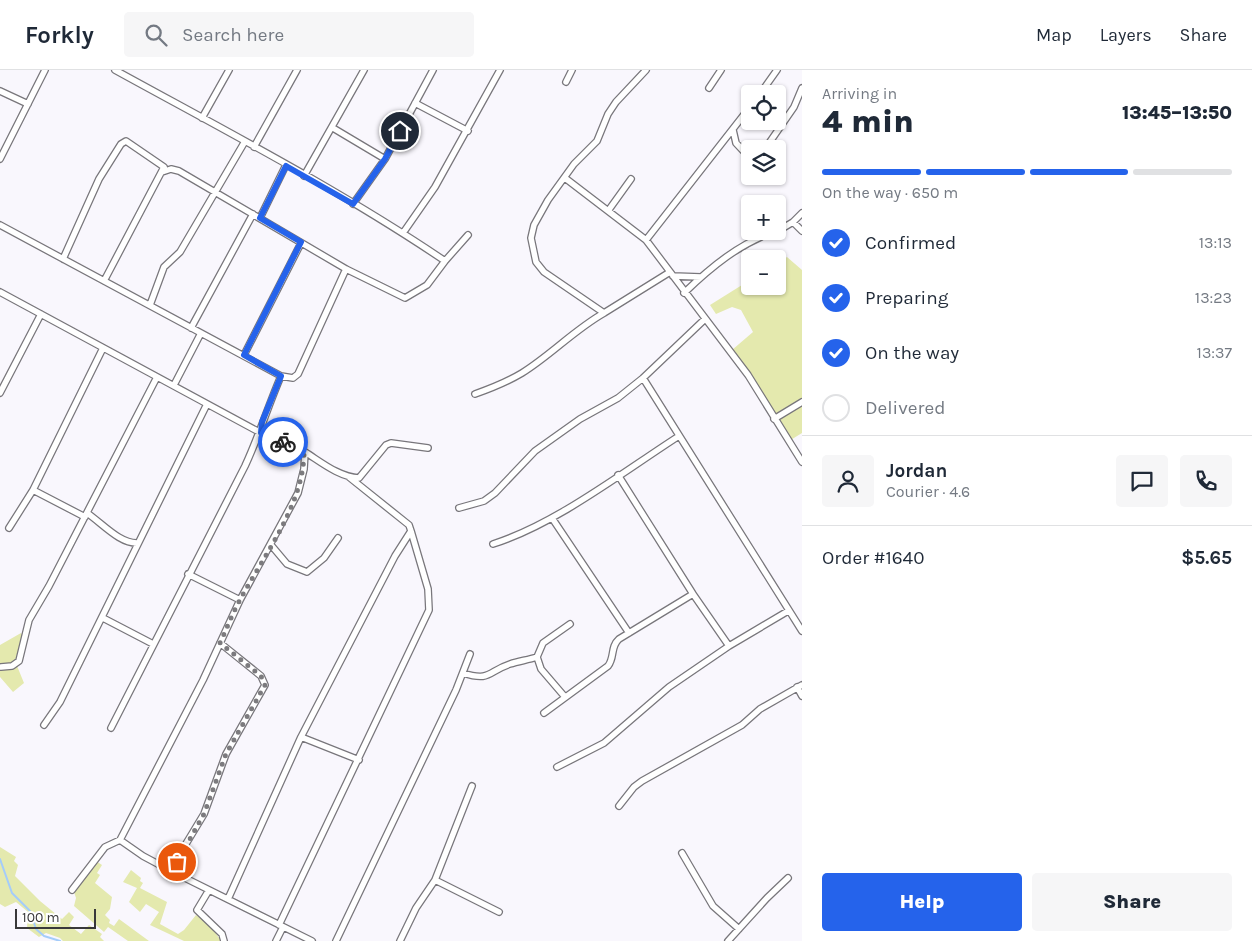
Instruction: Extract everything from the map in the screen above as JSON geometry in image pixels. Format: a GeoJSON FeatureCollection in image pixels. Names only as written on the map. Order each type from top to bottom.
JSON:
{"type":"FeatureCollection","features":[{"type":"Feature","properties":{"kind":"street"},"geometry":{"type":"LineString","coordinates":[[0,158],[45,70]]}},
{"type":"Feature","properties":{"kind":"street"},"geometry":{"type":"LineString","coordinates":[[115,70],[403,233],[445,262]]}},
{"type":"Feature","properties":{"kind":"street"},"geometry":{"type":"LineString","coordinates":[[202,118],[229,70]]}},
{"type":"Feature","properties":{"kind":"street"},"geometry":{"type":"LineString","coordinates":[[254,147],[296,70]]}},
{"type":"Feature","properties":{"kind":"street"},"geometry":{"type":"LineString","coordinates":[[304,176],[333,128],[364,70]]}},
{"type":"Feature","properties":{"kind":"street"},"geometry":{"type":"LineString","coordinates":[[353,204],[385,159],[433,70]]}},
{"type":"Feature","properties":{"kind":"street"},"geometry":{"type":"LineString","coordinates":[[403,233],[435,187],[500,70]]}},
{"type":"Feature","properties":{"kind":"street"},"geometry":{"type":"LineString","coordinates":[[566,82],[572,70]]}},
{"type":"Feature","properties":{"kind":"street"},"geometry":{"type":"LineString","coordinates":[[604,314],[544,272],[536,262],[531,238],[534,225],[548,200],[574,164],[597,141],[608,114],[616,102],[646,70]]}},
{"type":"Feature","properties":{"kind":"street"},"geometry":{"type":"LineString","coordinates":[[709,88],[721,70]]}},
{"type":"Feature","properties":{"kind":"street"},"geometry":{"type":"LineString","coordinates":[[766,85],[777,70]]}},
{"type":"Feature","properties":{"kind":"street"},"geometry":{"type":"LineString","coordinates":[[771,140],[794,107],[802,88]]}},
{"type":"Feature","properties":{"kind":"street"},"geometry":{"type":"LineString","coordinates":[[0,91],[28,104]]}},
{"type":"Feature","properties":{"kind":"street"},"geometry":{"type":"LineString","coordinates":[[415,103],[468,130]]}},
{"type":"Feature","properties":{"kind":"street"},"geometry":{"type":"LineString","coordinates":[[646,240],[741,119]]}},
{"type":"Feature","properties":{"kind":"street"},"geometry":{"type":"LineString","coordinates":[[333,128],[385,159]]}},
{"type":"Feature","properties":{"kind":"street"},"geometry":{"type":"LineString","coordinates":[[733,130],[736,143],[741,148]]}},
{"type":"Feature","properties":{"kind":"street"},"geometry":{"type":"LineString","coordinates":[[63,259],[99,179],[121,144],[126,141],[133,144],[164,167],[104,281]]}},
{"type":"Feature","properties":{"kind":"street"},"geometry":{"type":"LineString","coordinates":[[150,305],[164,267],[180,252],[206,206],[217,192],[244,142]]}},
{"type":"Feature","properties":{"kind":"street"},"geometry":{"type":"LineString","coordinates":[[260,218],[286,166]]}},
{"type":"Feature","properties":{"kind":"street"},"geometry":{"type":"LineString","coordinates":[[162,172],[171,169],[179,171],[346,270],[405,298],[426,286],[468,235]]}},
{"type":"Feature","properties":{"kind":"street"},"geometry":{"type":"LineString","coordinates":[[565,178],[646,240],[684,293],[748,375],[801,460]]}},
{"type":"Feature","properties":{"kind":"street"},"geometry":{"type":"LineString","coordinates":[[608,211],[631,180]]}},
{"type":"Feature","properties":{"kind":"street"},"geometry":{"type":"LineString","coordinates":[[786,226],[802,213]]}},
{"type":"Feature","properties":{"kind":"street"},"geometry":{"type":"LineString","coordinates":[[192,328],[253,214]]}},
{"type":"Feature","properties":{"kind":"street"},"geometry":{"type":"LineString","coordinates":[[793,222],[802,231]]}},
{"type":"Feature","properties":{"kind":"street"},"geometry":{"type":"LineString","coordinates":[[0,225],[281,376],[293,378],[298,374],[346,270]]}},
{"type":"Feature","properties":{"kind":"street"},"geometry":{"type":"LineString","coordinates":[[684,293],[701,277],[752,240]]}},
{"type":"Feature","properties":{"kind":"street"},"geometry":{"type":"LineString","coordinates":[[244,355],[301,242]]}},
{"type":"Feature","properties":{"kind":"street"},"geometry":{"type":"LineString","coordinates":[[475,394],[499,386],[522,373],[588,322],[671,274],[701,277]]}},
{"type":"Feature","properties":{"kind":"street"},"geometry":{"type":"LineString","coordinates":[[0,292],[261,433],[304,452],[349,477],[409,525],[428,589],[429,610],[281,926],[276,941]]}},
{"type":"Feature","properties":{"kind":"street"},"geometry":{"type":"LineString","coordinates":[[0,393],[41,314]]}},
{"type":"Feature","properties":{"kind":"street"},"geometry":{"type":"LineString","coordinates":[[459,508],[484,501],[495,494],[535,451],[580,419],[618,398],[643,378],[705,319]]}},
{"type":"Feature","properties":{"kind":"street"},"geometry":{"type":"LineString","coordinates":[[174,386],[201,333]]}},
{"type":"Feature","properties":{"kind":"street"},"geometry":{"type":"LineString","coordinates":[[9,528],[33,490],[103,348]]}},
{"type":"Feature","properties":{"kind":"street"},"geometry":{"type":"LineString","coordinates":[[112,728],[188,574],[261,433],[262,422],[281,376]]}},
{"type":"Feature","properties":{"kind":"street"},"geometry":{"type":"LineString","coordinates":[[1,666],[12,666],[18,661],[33,613],[157,377]]}},
{"type":"Feature","properties":{"kind":"street"},"geometry":{"type":"LineString","coordinates":[[643,378],[670,418],[679,436],[802,631]]}},
{"type":"Feature","properties":{"kind":"street"},"geometry":{"type":"LineString","coordinates":[[774,419],[802,402]]}},
{"type":"Feature","properties":{"kind":"street"},"geometry":{"type":"LineString","coordinates":[[44,725],[60,702],[103,618],[138,543],[208,404]]}},
{"type":"Feature","properties":{"kind":"street"},"geometry":{"type":"LineString","coordinates":[[492,544],[520,536],[552,518],[679,436]]}},
{"type":"Feature","properties":{"kind":"street"},"geometry":{"type":"LineString","coordinates":[[349,477],[359,478],[382,449],[391,443],[428,448]]}},
{"type":"Feature","properties":{"kind":"street"},"geometry":{"type":"LineString","coordinates":[[72,890],[104,848],[120,840],[240,600],[298,493],[304,468],[304,452]]}},
{"type":"Feature","properties":{"kind":"street"},"geometry":{"type":"LineString","coordinates":[[618,475],[693,594],[729,646]]}},
{"type":"Feature","properties":{"kind":"street"},"geometry":{"type":"LineString","coordinates":[[33,490],[109,528],[120,540],[138,543]]}},
{"type":"Feature","properties":{"kind":"street"},"geometry":{"type":"LineString","coordinates":[[552,518],[628,633]]}},
{"type":"Feature","properties":{"kind":"street"},"geometry":{"type":"LineString","coordinates":[[228,899],[300,738],[395,556],[411,531]]}},
{"type":"Feature","properties":{"kind":"street"},"geometry":{"type":"LineString","coordinates":[[271,545],[287,564],[307,572],[324,558],[338,538]]}},
{"type":"Feature","properties":{"kind":"street"},"geometry":{"type":"LineString","coordinates":[[188,574],[240,600]]}},
{"type":"Feature","properties":{"kind":"street"},"geometry":{"type":"LineString","coordinates":[[544,713],[608,666],[612,661],[614,644],[628,633],[693,594]]}},
{"type":"Feature","properties":{"kind":"street"},"geometry":{"type":"LineString","coordinates":[[557,767],[604,743],[654,699],[729,646],[788,611]]}},
{"type":"Feature","properties":{"kind":"street"},"geometry":{"type":"LineString","coordinates":[[103,618],[153,644]]}},
{"type":"Feature","properties":{"kind":"street"},"geometry":{"type":"LineString","coordinates":[[565,697],[541,669],[537,657],[544,643],[570,624]]}},
{"type":"Feature","properties":{"kind":"street"},"geometry":{"type":"LineString","coordinates":[[173,872],[181,852],[204,814],[226,754],[265,685],[261,676],[220,643]]}},
{"type":"Feature","properties":{"kind":"street"},"geometry":{"type":"LineString","coordinates":[[336,941],[463,673],[470,654]]}},
{"type":"Feature","properties":{"kind":"street"},"geometry":{"type":"LineString","coordinates":[[463,673],[475,677],[490,675],[509,664],[537,657]]}},
{"type":"Feature","properties":{"kind":"street"},"geometry":{"type":"LineString","coordinates":[[619,806],[642,781],[742,725],[760,709],[800,686],[802,696]]}},
{"type":"Feature","properties":{"kind":"street"},"geometry":{"type":"LineString","coordinates":[[300,738],[359,760]]}},
{"type":"Feature","properties":{"kind":"street"},"geometry":{"type":"LineString","coordinates":[[400,941],[416,908],[435,880],[472,786]]}},
{"type":"Feature","properties":{"kind":"street"},"geometry":{"type":"LineString","coordinates":[[120,840],[143,856],[173,872],[312,941]]}},
{"type":"Feature","properties":{"kind":"street"},"geometry":{"type":"LineString","coordinates":[[682,853],[713,906],[739,929]]}},
{"type":"Feature","properties":{"kind":"street"},"geometry":{"type":"LineString","coordinates":[[732,940],[739,929],[788,878]]}},
{"type":"Feature","properties":{"kind":"street"},"geometry":{"type":"LineString","coordinates":[[435,880],[499,912]]}},
{"type":"Feature","properties":{"kind":"street"},"geometry":{"type":"LineString","coordinates":[[209,890],[197,910],[222,934],[224,941]]}},
{"type":"Feature","properties":{"kind":"green space"},"geometry":{"type":"Polygon","coordinates":[[[786,258],[802,270],[802,433],[789,441],[732,350],[753,332],[741,310],[732,307],[716,314],[710,305],[741,286],[741,295],[786,295],[786,258]]]}},
{"type":"Feature","properties":{"kind":"green space"},"geometry":{"type":"Polygon","coordinates":[[[21,633],[23,636],[15,661],[24,683],[13,692],[0,677],[0,645],[21,633]]]}},
{"type":"Feature","properties":{"kind":"green space"},"geometry":{"type":"Polygon","coordinates":[[[0,847],[16,857],[14,861],[18,865],[15,876],[40,901],[62,919],[69,912],[74,917],[69,925],[81,934],[89,925],[102,934],[100,937],[104,941],[63,941],[46,933],[39,937],[27,928],[28,912],[16,902],[5,907],[0,904],[0,847]]]}},
{"type":"Feature","properties":{"kind":"green space"},"geometry":{"type":"Polygon","coordinates":[[[96,861],[102,865],[97,873],[100,875],[95,883],[112,897],[110,909],[105,915],[110,920],[109,923],[114,926],[119,919],[149,941],[128,941],[108,927],[104,932],[74,906],[76,898],[74,892],[96,861]]]}},
{"type":"Feature","properties":{"kind":"green space"},"geometry":{"type":"Polygon","coordinates":[[[131,870],[141,878],[140,881],[143,883],[140,888],[167,902],[160,924],[178,934],[184,930],[196,915],[211,926],[221,941],[184,941],[150,925],[159,912],[146,904],[140,912],[129,902],[137,888],[123,882],[131,870]]]}},
{"type":"Feature","properties":{"kind":"waterway"},"geometry":{"type":"LineString","coordinates":[[0,859],[12,893],[30,911],[36,929],[44,936],[60,941]]}},
{"type":"Feature","properties":{"kind":"way so far"},"geometry":{"type":"LineString","coordinates":[[177,862],[190,835],[204,814],[226,754],[265,685],[261,676],[220,643],[240,600],[298,493],[304,468],[304,452],[283,442]]}},
{"type":"Feature","properties":{"kind":"route"},"geometry":{"type":"LineString","coordinates":[[283,442],[261,433],[262,422],[281,376],[244,355],[301,242],[260,218],[286,166],[353,204],[385,159],[400,131]]}}]}
